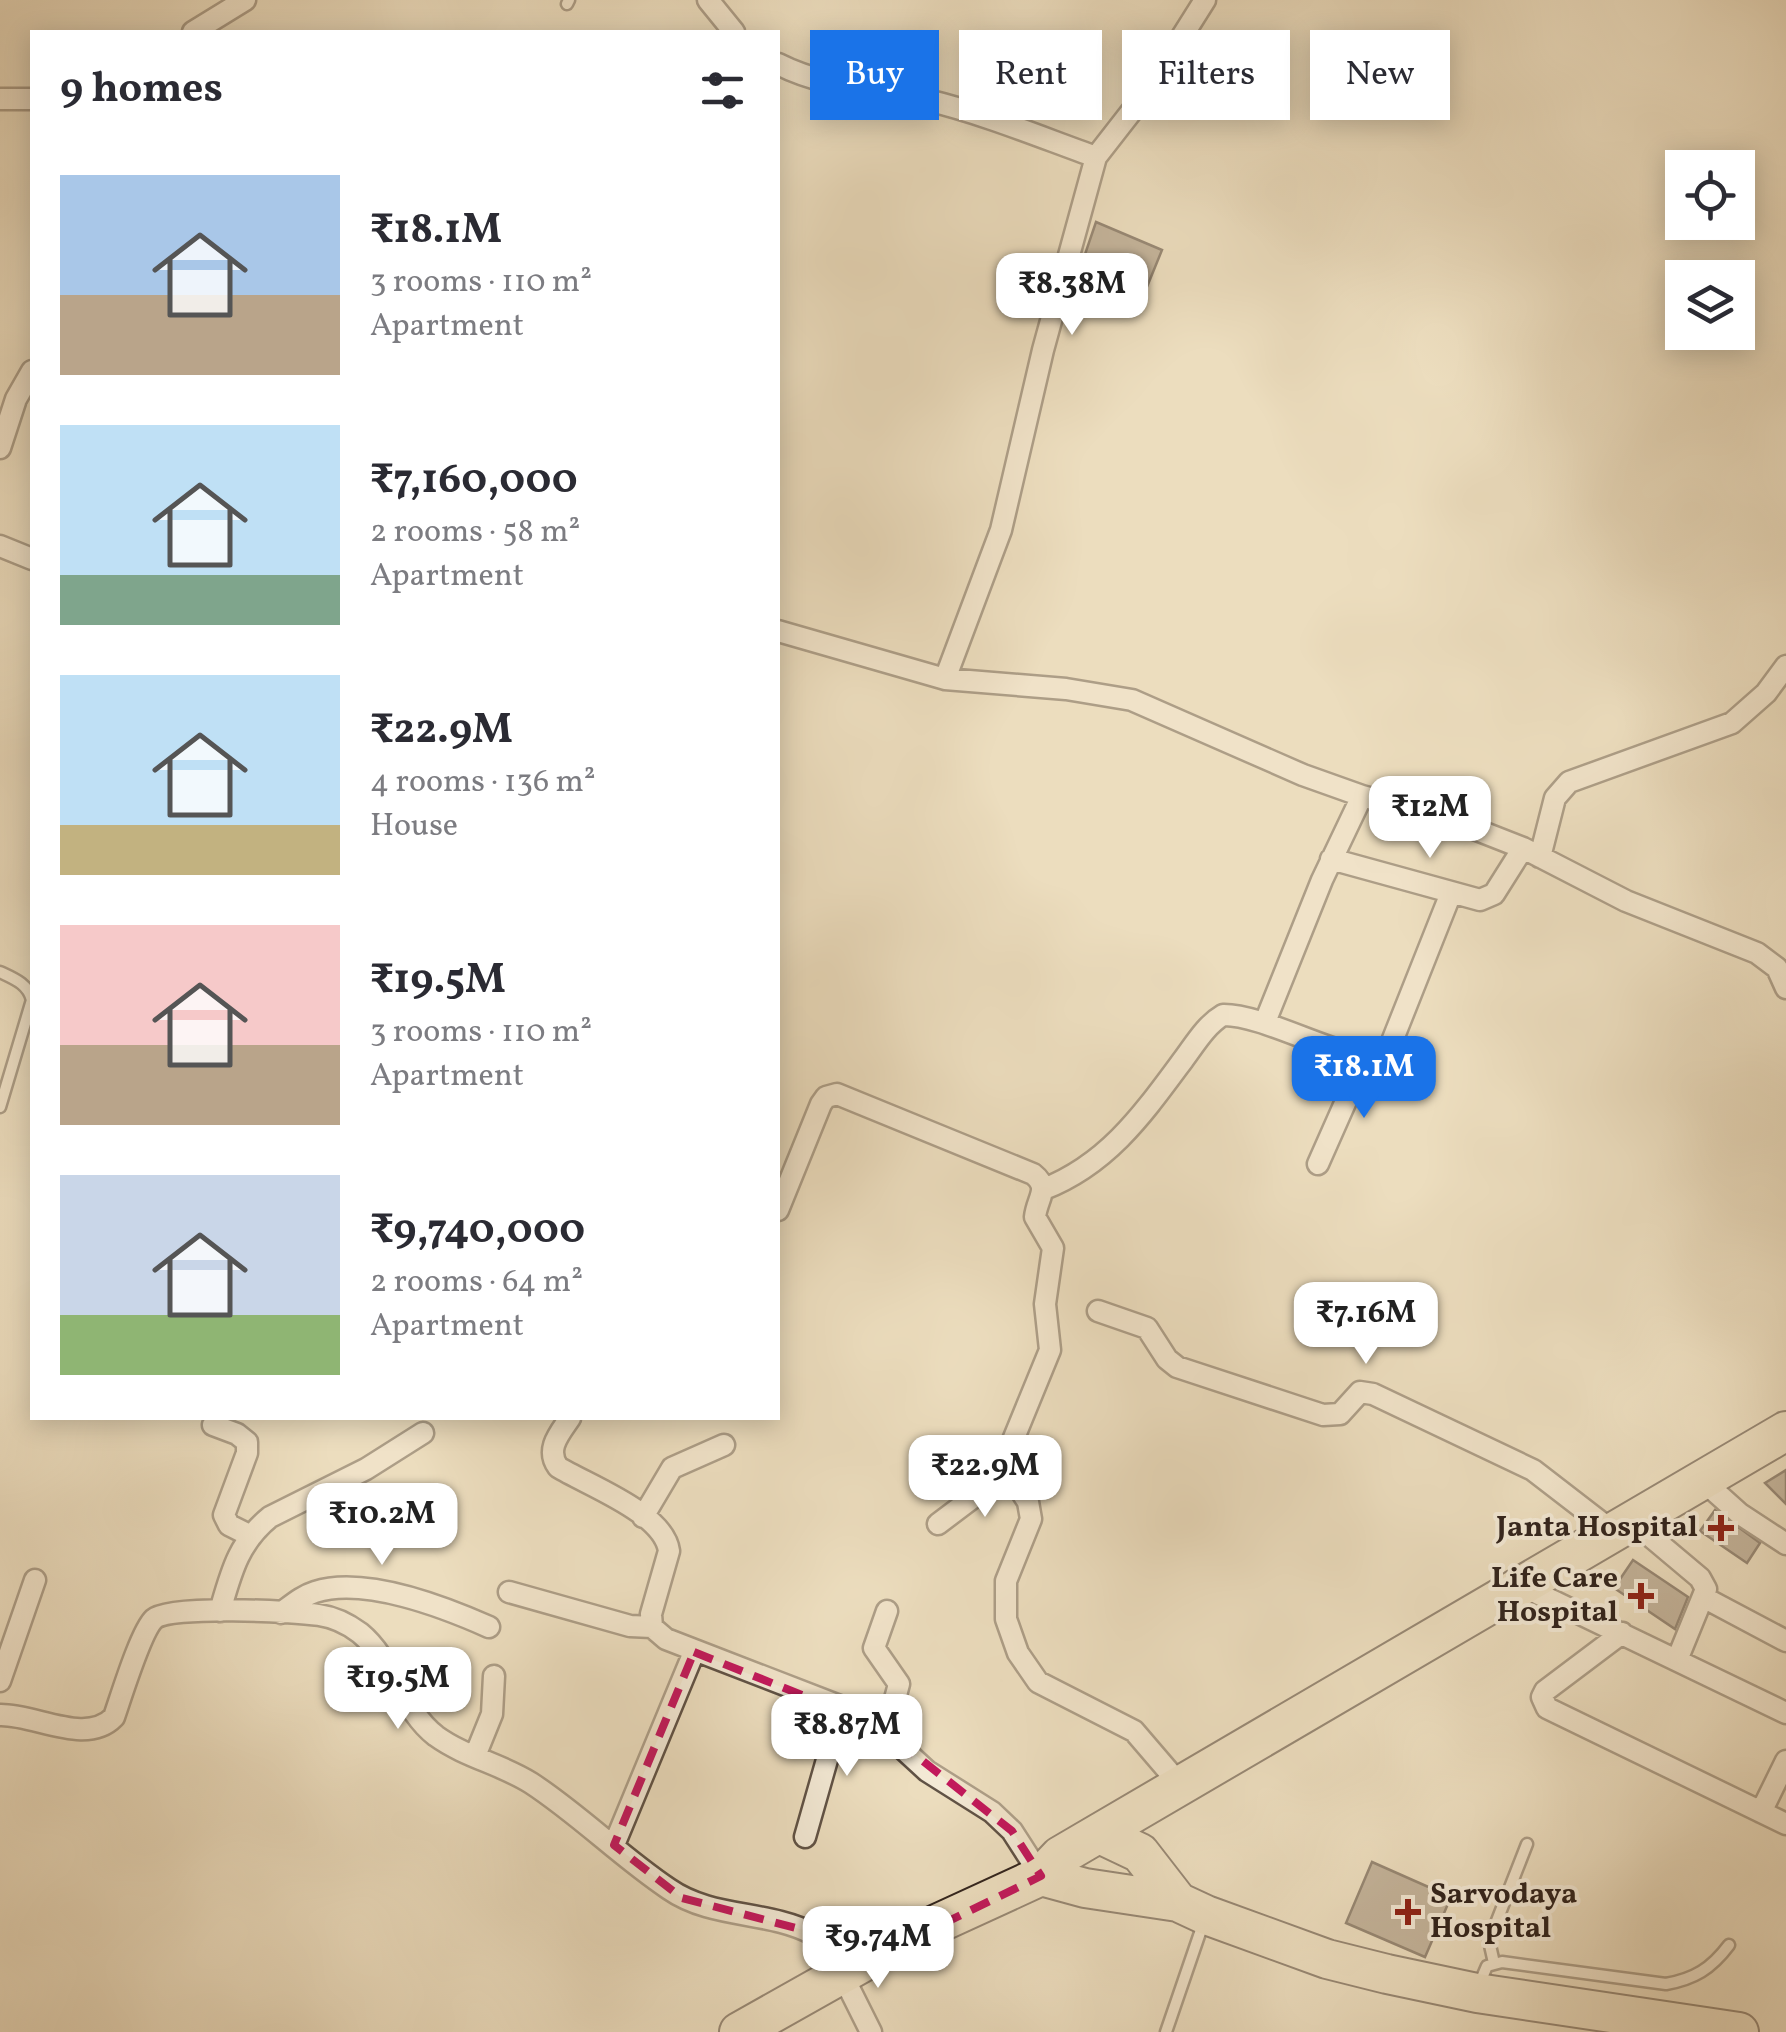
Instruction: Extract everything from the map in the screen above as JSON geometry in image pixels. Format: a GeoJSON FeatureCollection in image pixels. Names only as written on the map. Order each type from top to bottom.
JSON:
{"type":"FeatureCollection","features":[{"type":"Feature","properties":{"kind":"highway"},"geometry":{"type":"LineString","coordinates":[[739,2032],[906,1938],[1042,1876],[1060,1856],[1786,1431]]}},
{"type":"Feature","properties":{"kind":"highway"},"geometry":{"type":"LineString","coordinates":[[1140,1854],[1182,1788]]}},
{"type":"Feature","properties":{"kind":"highway"},"geometry":{"type":"LineString","coordinates":[[1100,1834],[1140,1854],[1192,1908]]}},
{"type":"Feature","properties":{"kind":"highway"},"geometry":{"type":"LineString","coordinates":[[1042,1876],[1192,1908],[1327,1958],[1486,1978],[1613,2023],[1739,2032]]}},
{"type":"Feature","properties":{"kind":"street"},"geometry":{"type":"LineString","coordinates":[[196,30],[244,0]]}},
{"type":"Feature","properties":{"kind":"street"},"geometry":{"type":"LineString","coordinates":[[708,0],[732,30]]}},
{"type":"Feature","properties":{"kind":"street"},"geometry":{"type":"LineString","coordinates":[[945,679],[1001,530],[1042,350],[1096,157],[1149,89],[1204,0]]}},
{"type":"Feature","properties":{"kind":"street"},"geometry":{"type":"LineString","coordinates":[[780,65],[826,82],[963,110],[1096,157]]}},
{"type":"Feature","properties":{"kind":"street"},"geometry":{"type":"LineString","coordinates":[[0,99],[30,99]]}},
{"type":"Feature","properties":{"kind":"street"},"geometry":{"type":"LineString","coordinates":[[0,448],[5,410],[30,374]]}},
{"type":"Feature","properties":{"kind":"street"},"geometry":{"type":"LineString","coordinates":[[0,546],[30,558]]}},
{"type":"Feature","properties":{"kind":"street"},"geometry":{"type":"LineString","coordinates":[[780,632],[945,679],[1066,689],[1132,700],[1303,775],[1454,821],[1531,853],[1626,901],[1757,953],[1777,968],[1786,988]]}},
{"type":"Feature","properties":{"kind":"street"},"geometry":{"type":"LineString","coordinates":[[1331,859],[1451,893],[1489,899],[1531,853],[1555,798],[1570,782],[1732,722],[1766,693],[1786,666]]}},
{"type":"Feature","properties":{"kind":"street"},"geometry":{"type":"LineString","coordinates":[[1265,1022],[1331,859],[1362,796]]}},
{"type":"Feature","properties":{"kind":"street"},"geometry":{"type":"LineString","coordinates":[[1044,1189],[1074,1176],[1114,1147],[1216,1019],[1232,1014],[1265,1022],[1365,1058],[1375,1059],[1389,1049],[1451,893]]}},
{"type":"Feature","properties":{"kind":"street"},"geometry":{"type":"LineString","coordinates":[[1318,1164],[1365,1058]]}},
{"type":"Feature","properties":{"kind":"street"},"geometry":{"type":"LineString","coordinates":[[780,1195],[821,1104],[826,1097],[838,1094],[1042,1181],[1044,1189],[1035,1217],[1053,1248],[1045,1312],[1050,1350],[1009,1450],[1010,1474],[1031,1510],[1030,1526],[1014,1558],[1005,1592],[1006,1619],[1018,1653],[1038,1682],[1134,1731],[1182,1788]]}},
{"type":"Feature","properties":{"kind":"street"},"geometry":{"type":"LineString","coordinates":[[1098,1311],[1147,1328],[1166,1359],[1177,1367],[1323,1415],[1340,1414],[1360,1392],[1373,1394],[1532,1470],[1700,1578],[1706,1589],[1677,1660]]}},
{"type":"Feature","properties":{"kind":"street"},"geometry":{"type":"LineString","coordinates":[[569,1420],[554,1446],[554,1460],[663,1532],[668,1551],[651,1614],[652,1627]]}},
{"type":"Feature","properties":{"kind":"street"},"geometry":{"type":"LineString","coordinates":[[213,1425],[247,1442],[248,1453],[224,1515],[229,1525],[249,1535]]}},
{"type":"Feature","properties":{"kind":"street"},"geometry":{"type":"LineString","coordinates":[[220,1610],[235,1559],[249,1535],[270,1517],[366,1469],[423,1433]]}},
{"type":"Feature","properties":{"kind":"street"},"geometry":{"type":"LineString","coordinates":[[643,1516],[672,1468],[724,1445]]}},
{"type":"Feature","properties":{"kind":"street"},"geometry":{"type":"LineString","coordinates":[[938,1524],[1010,1474]]}},
{"type":"Feature","properties":{"kind":"street"},"geometry":{"type":"LineString","coordinates":[[1701,1479],[1740,1514],[1786,1544]]}},
{"type":"Feature","properties":{"kind":"street"},"geometry":{"type":"LineString","coordinates":[[0,1680],[35,1580]]}},
{"type":"Feature","properties":{"kind":"street"},"geometry":{"type":"LineString","coordinates":[[1522,1586],[1786,1713]]}},
{"type":"Feature","properties":{"kind":"street"},"geometry":{"type":"LineString","coordinates":[[282,1613],[314,1592],[351,1589],[406,1596],[489,1626]]}},
{"type":"Feature","properties":{"kind":"street"},"geometry":{"type":"LineString","coordinates":[[510,1592],[612,1621],[652,1627],[666,1639],[694,1652],[842,1707],[886,1732],[927,1771],[992,1812],[1012,1831],[1042,1876]]}},
{"type":"Feature","properties":{"kind":"street"},"geometry":{"type":"LineString","coordinates":[[1703,1598],[1786,1641]]}},
{"type":"Feature","properties":{"kind":"street"},"geometry":{"type":"LineString","coordinates":[[0,1716],[86,1730],[106,1724],[114,1717],[154,1619],[162,1614],[220,1610],[318,1614],[351,1627],[376,1650],[432,1732],[526,1780],[574,1812],[682,1898],[704,1907],[788,1923],[827,1942],[847,1971],[872,2032]]}},
{"type":"Feature","properties":{"kind":"street"},"geometry":{"type":"LineString","coordinates":[[886,1732],[899,1684],[893,1671],[875,1653],[874,1644],[888,1612]]}},
{"type":"Feature","properties":{"kind":"street"},"geometry":{"type":"LineString","coordinates":[[1622,1633],[1545,1691],[1542,1696],[1547,1708],[1786,1824]]}},
{"type":"Feature","properties":{"kind":"street"},"geometry":{"type":"LineString","coordinates":[[614,1846],[694,1652]]}},
{"type":"Feature","properties":{"kind":"street"},"geometry":{"type":"LineString","coordinates":[[475,1756],[492,1714],[494,1676]]}},
{"type":"Feature","properties":{"kind":"street"},"geometry":{"type":"LineString","coordinates":[[805,1838],[842,1707]]}},
{"type":"Feature","properties":{"kind":"street"},"geometry":{"type":"LineString","coordinates":[[1761,1812],[1786,1761]]}},
{"type":"Feature","properties":{"kind":"lane"},"geometry":{"type":"LineString","coordinates":[[0,972],[30,990]]}},
{"type":"Feature","properties":{"kind":"lane"},"geometry":{"type":"LineString","coordinates":[[0,1107],[30,1007]]}},
{"type":"Feature","properties":{"kind":"lane"},"geometry":{"type":"LineString","coordinates":[[1527,1844],[1492,1930],[1486,1978],[1666,1984],[1690,1980],[1706,1970],[1729,1945]]}},
{"type":"Feature","properties":{"kind":"lane"},"geometry":{"type":"LineString","coordinates":[[1166,2032],[1192,1908]]}},
{"type":"Feature","properties":{"kind":"highlighted area"},"geometry":{"type":"Polygon","coordinates":[[[694,1652],[877,1725],[1012,1831],[1041,1876],[852,1968],[811,1932],[682,1898],[614,1845],[694,1652]]]}},
{"type":"Feature","properties":{"kind":"building"},"geometry":{"type":"Polygon","coordinates":[[[1096,222],[1162,250],[1142,299],[1079,272],[1096,222]]]}},
{"type":"Feature","properties":{"kind":"building"},"geometry":{"type":"Polygon","coordinates":[[[1786,1470],[1786,1504],[1765,1483],[1786,1470]]]}},
{"type":"Feature","properties":{"kind":"building"},"geometry":{"type":"Polygon","coordinates":[[[1715,1510],[1760,1543],[1747,1563],[1700,1531],[1715,1510]]]}},
{"type":"Feature","properties":{"kind":"building"},"geometry":{"type":"Polygon","coordinates":[[[1633,1560],[1688,1597],[1675,1629],[1614,1588],[1633,1560]]]}},
{"type":"Feature","properties":{"kind":"building"},"geometry":{"type":"Polygon","coordinates":[[[1372,1862],[1451,1897],[1425,1957],[1346,1923],[1372,1862]]]}},
{"type":"Feature","properties":{"kind":"place","name":"Janta Hospital"},"geometry":{"type":"Point","coordinates":[1721,1528]}},
{"type":"Feature","properties":{"kind":"place","name":"Life Care Hospital"},"geometry":{"type":"Point","coordinates":[1641,1596]}},
{"type":"Feature","properties":{"kind":"place","name":"Sarvodaya Hospital"},"geometry":{"type":"Point","coordinates":[1408,1912]}}]}
